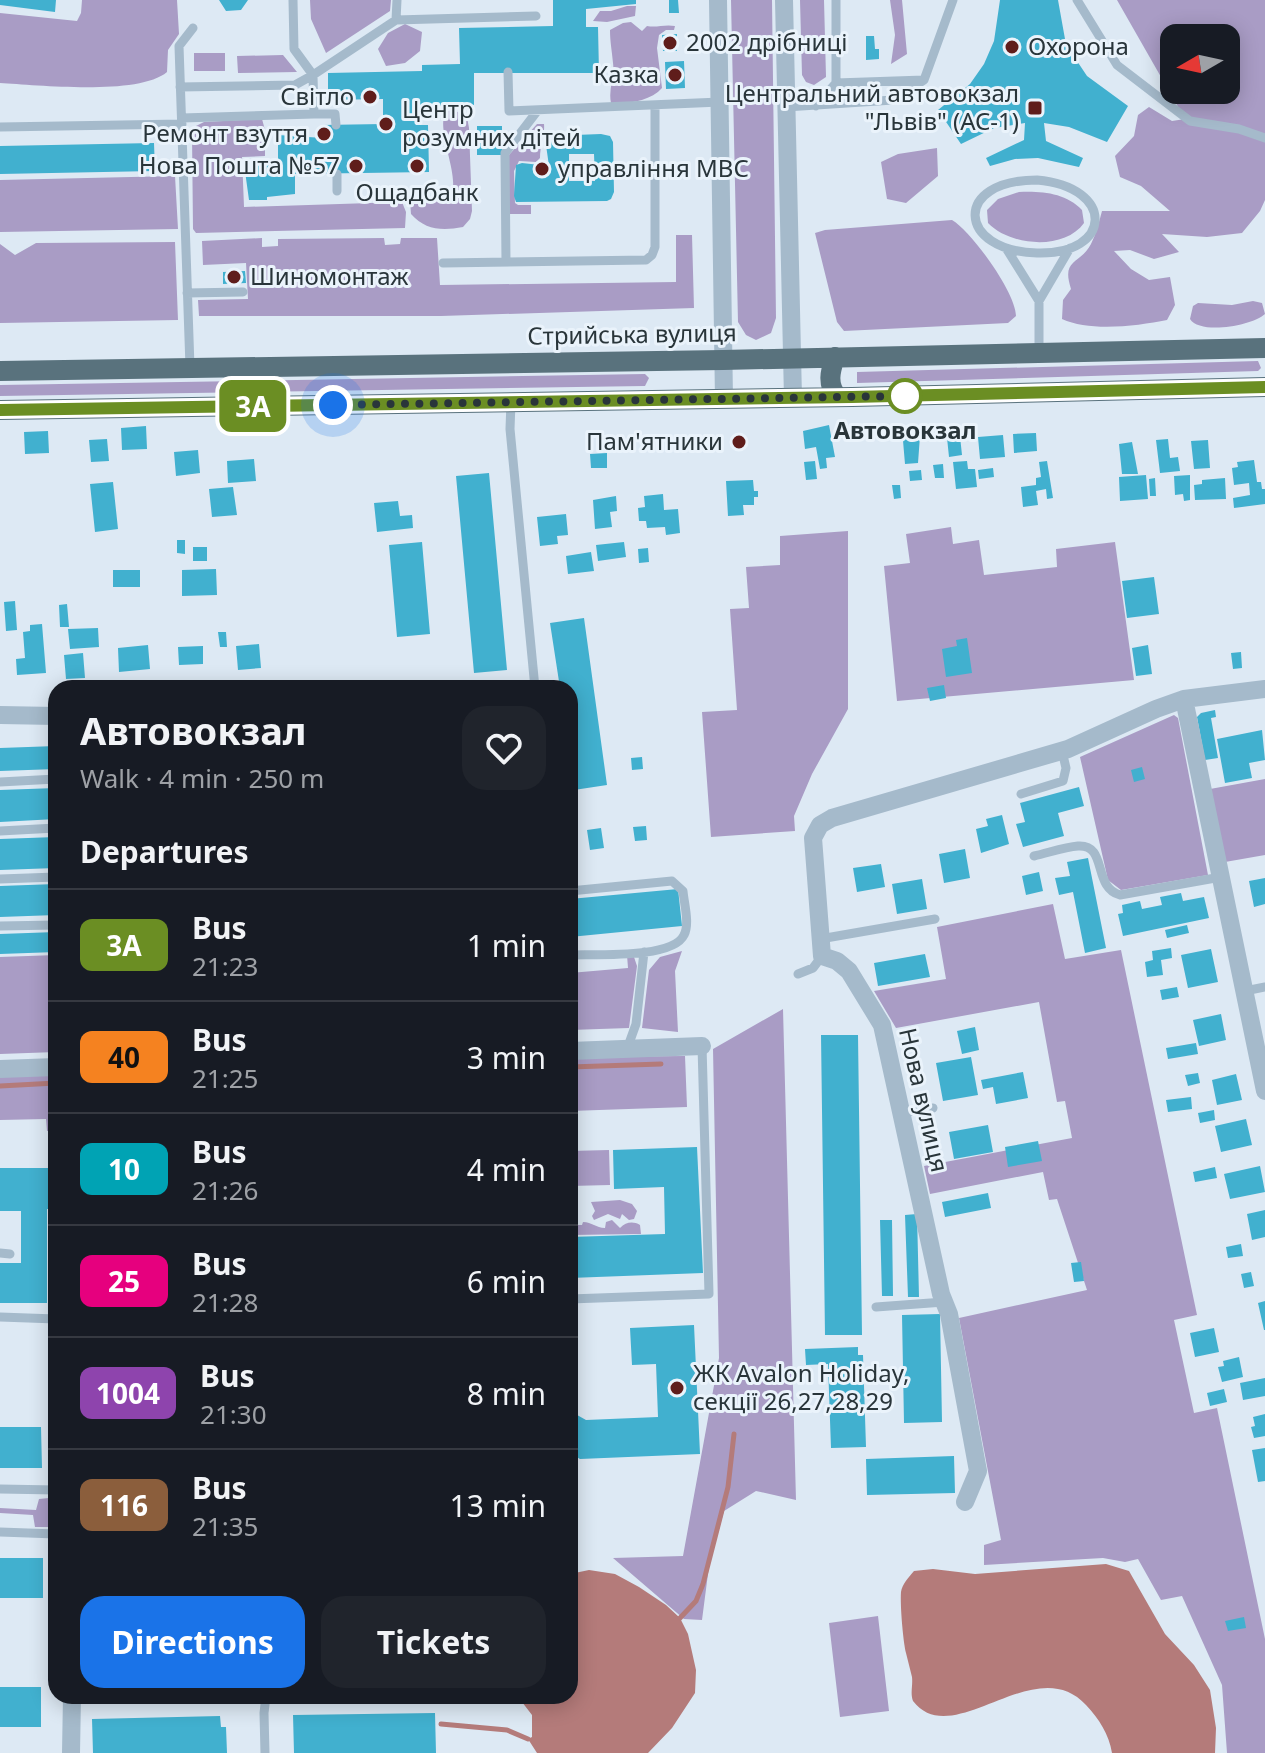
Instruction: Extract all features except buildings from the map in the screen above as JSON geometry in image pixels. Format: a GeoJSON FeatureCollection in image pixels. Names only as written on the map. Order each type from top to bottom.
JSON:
{"type":"FeatureCollection","features":[{"type":"Feature","properties":{"kind":"main road","name":"Стрийська вулиця"},"geometry":{"type":"LineString","coordinates":[[0,371],[1265,348]]}},
{"type":"Feature","properties":{"kind":"main road"},"geometry":{"type":"LineString","coordinates":[[835,357],[829,380],[837,397]]}},
{"type":"Feature","properties":{"kind":"main road"},"geometry":{"type":"LineString","coordinates":[[650,360],[657,381],[656,391],[650,400]]}},
{"type":"Feature","properties":{"kind":"main road"},"geometry":{"type":"LineString","coordinates":[[0,410],[793,398],[1265,387]]}},
{"type":"Feature","properties":{"kind":"street"},"geometry":{"type":"LineString","coordinates":[[718,0],[724,399]]}},
{"type":"Feature","properties":{"kind":"street"},"geometry":{"type":"LineString","coordinates":[[784,0],[793,398]]}},
{"type":"Feature","properties":{"kind":"street"},"geometry":{"type":"LineString","coordinates":[[821,947],[813,845],[816,831],[825,821],[1062,751],[1184,699],[1265,689]]}},
{"type":"Feature","properties":{"kind":"street"},"geometry":{"type":"LineString","coordinates":[[1184,699],[1244,991],[1260,1043],[1265,1091]]}},
{"type":"Feature","properties":{"kind":"street"},"geometry":{"type":"LineString","coordinates":[[0,715],[48,716]]}},
{"type":"Feature","properties":{"kind":"street","name":"Нова вулиця"},"geometry":{"type":"LineString","coordinates":[[821,947],[849,971],[882,1025],[949,1314],[978,1471],[965,1502]]}},
{"type":"Feature","properties":{"kind":"street"},"geometry":{"type":"LineString","coordinates":[[578,1051],[702,1046]]}},
{"type":"Feature","properties":{"kind":"street"},"geometry":{"type":"LineString","coordinates":[[0,1069],[48,1067]]}},
{"type":"Feature","properties":{"kind":"street"},"geometry":{"type":"LineString","coordinates":[[71,1753],[72,1704]]}},
{"type":"Feature","properties":{"kind":"lane"},"geometry":{"type":"LineString","coordinates":[[293,0],[294,49],[313,75],[314,114]]}},
{"type":"Feature","properties":{"kind":"lane"},"geometry":{"type":"LineString","coordinates":[[396,20],[397,0]]}},
{"type":"Feature","properties":{"kind":"lane"},"geometry":{"type":"LineString","coordinates":[[816,106],[836,83],[836,0]]}},
{"type":"Feature","properties":{"kind":"lane"},"geometry":{"type":"LineString","coordinates":[[786,107],[893,100],[924,80],[953,0]]}},
{"type":"Feature","properties":{"kind":"lane"},"geometry":{"type":"LineString","coordinates":[[1077,0],[1117,65],[1190,121],[1239,129],[1265,138]]}},
{"type":"Feature","properties":{"kind":"lane"},"geometry":{"type":"LineString","coordinates":[[180,87],[295,85],[396,20],[509,22],[536,16]]}},
{"type":"Feature","properties":{"kind":"lane"},"geometry":{"type":"LineString","coordinates":[[190,368],[179,46],[193,28]]}},
{"type":"Feature","properties":{"kind":"lane"},"geometry":{"type":"LineString","coordinates":[[508,72],[509,111],[720,102]]}},
{"type":"Feature","properties":{"kind":"lane"},"geometry":{"type":"LineString","coordinates":[[836,83],[924,80]]}},
{"type":"Feature","properties":{"kind":"lane"},"geometry":{"type":"LineString","coordinates":[[443,263],[646,260],[655,247],[655,105]]}},
{"type":"Feature","properties":{"kind":"lane"},"geometry":{"type":"LineString","coordinates":[[506,262],[505,153],[538,110]]}},
{"type":"Feature","properties":{"kind":"lane"},"geometry":{"type":"LineString","coordinates":[[0,127],[314,114],[335,114],[336,125]]}},
{"type":"Feature","properties":{"kind":"lane"},"geometry":{"type":"LineString","coordinates":[[337,174],[337,191]]}},
{"type":"Feature","properties":{"kind":"lane"},"geometry":{"type":"LineString","coordinates":[[1037,180],[1073,189],[1085,197],[1095,211],[1095,228],[1070,248],[1043,253],[1006,248],[990,241],[978,229],[974,214],[976,206],[986,193],[1000,185],[1037,180]]}},
{"type":"Feature","properties":{"kind":"lane"},"geometry":{"type":"LineString","coordinates":[[1006,248],[1039,301]]}},
{"type":"Feature","properties":{"kind":"lane"},"geometry":{"type":"LineString","coordinates":[[1039,352],[1039,301],[1070,248]]}},
{"type":"Feature","properties":{"kind":"lane"},"geometry":{"type":"LineString","coordinates":[[187,293],[243,292]]}},
{"type":"Feature","properties":{"kind":"lane"},"geometry":{"type":"LineString","coordinates":[[511,402],[510,429],[534,680]]}},
{"type":"Feature","properties":{"kind":"lane"},"geometry":{"type":"LineString","coordinates":[[1021,794],[1063,781],[1066,768],[1062,751]]}},
{"type":"Feature","properties":{"kind":"lane"},"geometry":{"type":"LineString","coordinates":[[0,782],[48,779]]}},
{"type":"Feature","properties":{"kind":"lane"},"geometry":{"type":"LineString","coordinates":[[0,831],[48,828]]}},
{"type":"Feature","properties":{"kind":"lane"},"geometry":{"type":"LineString","coordinates":[[1034,856],[1086,846],[1097,856],[1107,888],[1120,895],[1221,877]]}},
{"type":"Feature","properties":{"kind":"lane"},"geometry":{"type":"LineString","coordinates":[[0,879],[48,877]]}},
{"type":"Feature","properties":{"kind":"lane"},"geometry":{"type":"LineString","coordinates":[[578,890],[672,881],[683,891],[684,935],[672,947],[644,952],[578,955]]}},
{"type":"Feature","properties":{"kind":"lane"},"geometry":{"type":"LineString","coordinates":[[798,974],[813,968],[821,947],[935,919]]}},
{"type":"Feature","properties":{"kind":"lane"},"geometry":{"type":"LineString","coordinates":[[0,926],[48,925]]}},
{"type":"Feature","properties":{"kind":"lane"},"geometry":{"type":"LineString","coordinates":[[627,1049],[636,1024],[644,952]]}},
{"type":"Feature","properties":{"kind":"lane"},"geometry":{"type":"LineString","coordinates":[[1244,991],[1265,987]]}},
{"type":"Feature","properties":{"kind":"lane"},"geometry":{"type":"LineString","coordinates":[[578,1299],[709,1294],[702,1046]]}},
{"type":"Feature","properties":{"kind":"lane"},"geometry":{"type":"LineString","coordinates":[[901,1113],[933,1108]]}},
{"type":"Feature","properties":{"kind":"lane"},"geometry":{"type":"LineString","coordinates":[[876,1307],[944,1302]]}},
{"type":"Feature","properties":{"kind":"lane"},"geometry":{"type":"LineString","coordinates":[[0,1317],[48,1319]]}},
{"type":"Feature","properties":{"kind":"lane"},"geometry":{"type":"LineString","coordinates":[[0,1489],[48,1490]]}},
{"type":"Feature","properties":{"kind":"lane"},"geometry":{"type":"LineString","coordinates":[[0,1532],[48,1534]]}},
{"type":"Feature","properties":{"kind":"lane"},"geometry":{"type":"LineString","coordinates":[[265,1704],[265,1753]]}},
{"type":"Feature","properties":{"kind":"shaded area"},"geometry":{"type":"Polygon","coordinates":[[[82,0],[177,0],[179,34],[168,50],[167,72],[153,79],[112,87],[0,83],[0,13],[77,21],[82,0]]]}},
{"type":"Feature","properties":{"kind":"shaded area"},"geometry":{"type":"Polygon","coordinates":[[[310,0],[391,0],[390,11],[326,53],[311,19],[310,0]]]}},
{"type":"Feature","properties":{"kind":"shaded area"},"geometry":{"type":"Polygon","coordinates":[[[731,0],[772,0],[776,318],[771,333],[756,340],[746,335],[738,322],[731,0]]]}},
{"type":"Feature","properties":{"kind":"shaded area"},"geometry":{"type":"Polygon","coordinates":[[[800,0],[824,0],[826,77],[814,85],[806,82],[802,75],[800,0]]]}},
{"type":"Feature","properties":{"kind":"shaded area"},"geometry":{"type":"Polygon","coordinates":[[[890,0],[902,0],[907,54],[891,64],[895,35],[890,0]]]}},
{"type":"Feature","properties":{"kind":"shaded area"},"geometry":{"type":"Polygon","coordinates":[[[1117,0],[1265,0],[1265,200],[1260,211],[1242,233],[1207,237],[1162,234],[1179,252],[1154,259],[1130,250],[1114,251],[1131,269],[1149,280],[1170,277],[1175,305],[1167,320],[1100,327],[1062,319],[1063,300],[1071,289],[1068,272],[1091,244],[1102,211],[1170,211],[1141,186],[1120,177],[1115,156],[1134,136],[1138,115],[1149,107],[1172,121],[1185,119],[1176,104],[1240,104],[1240,24],[1160,24],[1160,75],[1117,0]]]}},
{"type":"Feature","properties":{"kind":"shaded area"},"geometry":{"type":"Polygon","coordinates":[[[636,6],[635,16],[607,22],[593,21],[600,11],[636,6]]]}},
{"type":"Feature","properties":{"kind":"shaded area"},"geometry":{"type":"Polygon","coordinates":[[[631,22],[642,31],[647,26],[675,26],[674,30],[666,30],[659,35],[657,48],[662,88],[639,101],[611,103],[613,68],[610,30],[631,22]]]}},
{"type":"Feature","properties":{"kind":"shaded area"},"geometry":{"type":"Polygon","coordinates":[[[405,24],[422,32],[420,51],[405,63],[386,66],[378,49],[388,33],[405,24]]]}},
{"type":"Feature","properties":{"kind":"shaded area"},"geometry":{"type":"Polygon","coordinates":[[[194,53],[225,53],[225,71],[194,71],[194,53]]]}},
{"type":"Feature","properties":{"kind":"shaded area"},"geometry":{"type":"Polygon","coordinates":[[[283,55],[297,72],[238,73],[237,56],[283,55]]]}},
{"type":"Feature","properties":{"kind":"shaded area"},"geometry":{"type":"Polygon","coordinates":[[[454,110],[467,117],[469,128],[472,211],[463,227],[434,228],[411,214],[410,201],[418,194],[441,196],[453,186],[443,125],[447,111],[454,110]]]}},
{"type":"Feature","properties":{"kind":"shaded area"},"geometry":{"type":"Polygon","coordinates":[[[262,119],[265,156],[242,157],[244,207],[402,202],[406,212],[405,228],[196,233],[193,229],[192,134],[196,126],[204,122],[262,119]]]}},
{"type":"Feature","properties":{"kind":"shaded area"},"geometry":{"type":"Polygon","coordinates":[[[537,124],[544,124],[540,158],[536,162],[519,161],[514,171],[515,203],[531,205],[531,214],[509,214],[508,156],[537,124]]]}},
{"type":"Feature","properties":{"kind":"shaded area"},"geometry":{"type":"Polygon","coordinates":[[[937,148],[938,176],[906,203],[887,199],[881,162],[898,154],[937,148]]]}},
{"type":"Feature","properties":{"kind":"shaded area"},"geometry":{"type":"Polygon","coordinates":[[[175,176],[178,229],[0,232],[0,180],[175,176]]]}},
{"type":"Feature","properties":{"kind":"shaded area"},"geometry":{"type":"Polygon","coordinates":[[[1019,192],[1045,193],[1069,200],[1082,210],[1084,223],[1064,238],[1051,241],[1009,237],[988,223],[987,210],[998,199],[1019,192]]]}},
{"type":"Feature","properties":{"kind":"shaded area"},"geometry":{"type":"Polygon","coordinates":[[[952,220],[992,264],[1009,293],[1016,316],[1008,323],[844,331],[837,322],[815,233],[952,220]]]}},
{"type":"Feature","properties":{"kind":"shaded area"},"geometry":{"type":"Polygon","coordinates":[[[676,235],[692,235],[694,308],[441,316],[199,316],[198,300],[248,299],[246,263],[203,265],[202,241],[262,238],[262,247],[278,246],[278,239],[384,238],[385,245],[400,244],[401,238],[437,238],[440,285],[676,282],[676,235]]]}},
{"type":"Feature","properties":{"kind":"shaded area"},"geometry":{"type":"Polygon","coordinates":[[[175,242],[178,320],[0,323],[0,244],[15,255],[36,243],[175,242]]]}},
{"type":"Feature","properties":{"kind":"shaded area"},"geometry":{"type":"Polygon","coordinates":[[[1253,301],[1262,303],[1265,314],[1249,322],[1215,328],[1204,327],[1190,319],[1193,306],[1198,303],[1232,305],[1253,301]]]}},
{"type":"Feature","properties":{"kind":"shaded area"},"geometry":{"type":"Polygon","coordinates":[[[1258,361],[1261,368],[1258,371],[857,383],[857,372],[1258,361]]]}},
{"type":"Feature","properties":{"kind":"shaded area"},"geometry":{"type":"Polygon","coordinates":[[[645,374],[649,378],[645,386],[0,396],[0,385],[645,374]]]}},
{"type":"Feature","properties":{"kind":"shaded area"},"geometry":{"type":"Polygon","coordinates":[[[951,527],[953,544],[979,540],[984,575],[1057,567],[1056,549],[1115,542],[1134,680],[897,701],[884,566],[910,563],[906,534],[951,527]]]}},
{"type":"Feature","properties":{"kind":"shaded area"},"geometry":{"type":"Polygon","coordinates":[[[848,531],[848,709],[812,774],[794,816],[795,831],[711,837],[702,712],[737,710],[730,609],[749,608],[746,567],[780,565],[780,536],[848,531]]]}},
{"type":"Feature","properties":{"kind":"shaded area"},"geometry":{"type":"Polygon","coordinates":[[[1174,715],[1178,718],[1208,875],[1121,890],[1108,880],[1080,757],[1174,715]]]}},
{"type":"Feature","properties":{"kind":"shaded area"},"geometry":{"type":"Polygon","coordinates":[[[1265,779],[1265,855],[1225,862],[1210,789],[1265,779]]]}},
{"type":"Feature","properties":{"kind":"shaded area"},"geometry":{"type":"Polygon","coordinates":[[[1053,904],[1065,959],[1121,950],[1197,1315],[1174,1320],[1194,1413],[1217,1408],[1265,1639],[1265,1753],[1227,1753],[1222,1685],[1182,1596],[1161,1600],[1138,1559],[1125,1562],[1103,1558],[984,1565],[984,1545],[1001,1540],[959,1318],[1087,1290],[1057,1199],[1049,1200],[1043,1172],[930,1194],[924,1166],[1072,1138],[1065,1101],[1057,1102],[1039,1002],[896,1028],[874,991],[946,979],[937,927],[1053,904]]]}},
{"type":"Feature","properties":{"kind":"shaded area"},"geometry":{"type":"Polygon","coordinates":[[[682,951],[675,971],[678,1032],[642,1028],[649,970],[660,957],[682,951]]]}},
{"type":"Feature","properties":{"kind":"shaded area"},"geometry":{"type":"Polygon","coordinates":[[[48,955],[48,1052],[0,1054],[0,957],[48,955]]]}},
{"type":"Feature","properties":{"kind":"shaded area"},"geometry":{"type":"Polygon","coordinates":[[[627,955],[634,957],[637,966],[629,1028],[578,1030],[578,972],[628,968],[627,955]]]}},
{"type":"Feature","properties":{"kind":"shaded area"},"geometry":{"type":"Polygon","coordinates":[[[783,1009],[796,1500],[756,1491],[724,1511],[709,1566],[702,1620],[684,1619],[613,1558],[683,1556],[719,1358],[713,1049],[783,1009]]]}},
{"type":"Feature","properties":{"kind":"shaded area"},"geometry":{"type":"Polygon","coordinates":[[[685,1056],[687,1107],[578,1111],[578,1057],[685,1056]]]}},
{"type":"Feature","properties":{"kind":"shaded area"},"geometry":{"type":"Polygon","coordinates":[[[48,1072],[48,1131],[46,1119],[0,1120],[0,1075],[48,1072]]]}},
{"type":"Feature","properties":{"kind":"shaded area"},"geometry":{"type":"Polygon","coordinates":[[[609,1150],[610,1185],[578,1186],[578,1151],[609,1150]]]}},
{"type":"Feature","properties":{"kind":"shaded area"},"geometry":{"type":"Polygon","coordinates":[[[620,1200],[632,1204],[637,1211],[634,1219],[629,1220],[622,1214],[620,1219],[608,1214],[594,1220],[592,1216],[595,1211],[591,1202],[620,1200]]]}},
{"type":"Feature","properties":{"kind":"shaded area"},"geometry":{"type":"Polygon","coordinates":[[[612,1220],[620,1228],[635,1223],[640,1225],[641,1234],[578,1235],[578,1225],[583,1222],[605,1228],[606,1222],[612,1220]]]}},
{"type":"Feature","properties":{"kind":"shaded area"},"geometry":{"type":"Polygon","coordinates":[[[48,1498],[48,1527],[35,1527],[33,1515],[0,1513],[0,1508],[36,1510],[39,1499],[48,1498]]]}},
{"type":"Feature","properties":{"kind":"shaded area"},"geometry":{"type":"Polygon","coordinates":[[[1106,1564],[1129,1571],[1165,1634],[1194,1665],[1210,1690],[1216,1728],[1215,1753],[1112,1753],[1106,1733],[1095,1716],[1086,1705],[1066,1691],[1043,1688],[1019,1693],[950,1716],[930,1714],[913,1701],[901,1592],[914,1571],[933,1569],[975,1574],[1106,1564]]]}},
{"type":"Feature","properties":{"kind":"shaded area"},"geometry":{"type":"Polygon","coordinates":[[[589,1570],[615,1574],[639,1587],[680,1618],[688,1634],[696,1670],[695,1693],[672,1728],[648,1753],[537,1753],[528,1739],[532,1737],[532,1715],[524,1704],[578,1704],[578,1572],[589,1570]]]}},
{"type":"Feature","properties":{"kind":"shaded area"},"geometry":{"type":"Polygon","coordinates":[[[878,1616],[889,1711],[840,1717],[829,1623],[878,1616]]]}},
{"type":"Feature","properties":{"kind":"waterway"},"geometry":{"type":"LineString","coordinates":[[578,1067],[661,1064]]}},
{"type":"Feature","properties":{"kind":"waterway"},"geometry":{"type":"LineString","coordinates":[[0,1086],[48,1083]]}},
{"type":"Feature","properties":{"kind":"waterway"},"geometry":{"type":"LineString","coordinates":[[680,1618],[696,1601],[703,1584],[728,1487],[734,1434]]}},
{"type":"Feature","properties":{"kind":"waterway"},"geometry":{"type":"LineString","coordinates":[[441,1724],[507,1730],[528,1739]]}},
{"type":"Feature","properties":{"kind":"bus line","name":"3А"},"geometry":{"type":"LineString","coordinates":[[0,410],[852,397],[1265,387]]}},
{"type":"Feature","properties":{"kind":"place","name":"2002 дрібниці"},"geometry":{"type":"Point","coordinates":[670,43]}},
{"type":"Feature","properties":{"kind":"place","name":"Охорона"},"geometry":{"type":"Point","coordinates":[1012,47]}},
{"type":"Feature","properties":{"kind":"place","name":"Казка"},"geometry":{"type":"Point","coordinates":[675,75]}},
{"type":"Feature","properties":{"kind":"place","name":"Світло"},"geometry":{"type":"Point","coordinates":[370,97]}},
{"type":"Feature","properties":{"kind":"place","name":"Центральний автовокзал \"Львів\" (АС-1)"},"geometry":{"type":"Point","coordinates":[1035,108]}},
{"type":"Feature","properties":{"kind":"place","name":"Центр розумних дітей"},"geometry":{"type":"Point","coordinates":[386,124]}},
{"type":"Feature","properties":{"kind":"place","name":"Ремонт взуття"},"geometry":{"type":"Point","coordinates":[324,134]}},
{"type":"Feature","properties":{"kind":"place","name":"Нова Пошта №57"},"geometry":{"type":"Point","coordinates":[356,166]}},
{"type":"Feature","properties":{"kind":"place","name":"Ощадбанк"},"geometry":{"type":"Point","coordinates":[417,166]}},
{"type":"Feature","properties":{"kind":"place","name":"управління МВС"},"geometry":{"type":"Point","coordinates":[542,169]}},
{"type":"Feature","properties":{"kind":"place","name":"Шиномонтаж"},"geometry":{"type":"Point","coordinates":[234,277]}},
{"type":"Feature","properties":{"kind":"place","name":"Автовокзал"},"geometry":{"type":"Point","coordinates":[905,396]}},
{"type":"Feature","properties":{"kind":"place","name":"Пам'ятники"},"geometry":{"type":"Point","coordinates":[739,442]}},
{"type":"Feature","properties":{"kind":"place","name":"ЖК Avalon Holiday, секції 26,27,28,29"},"geometry":{"type":"Point","coordinates":[677,1388]}},
{"type":"Feature","properties":{"kind":"route"},"geometry":{"type":"LineString","coordinates":[[333,405],[905,396]]}}]}
